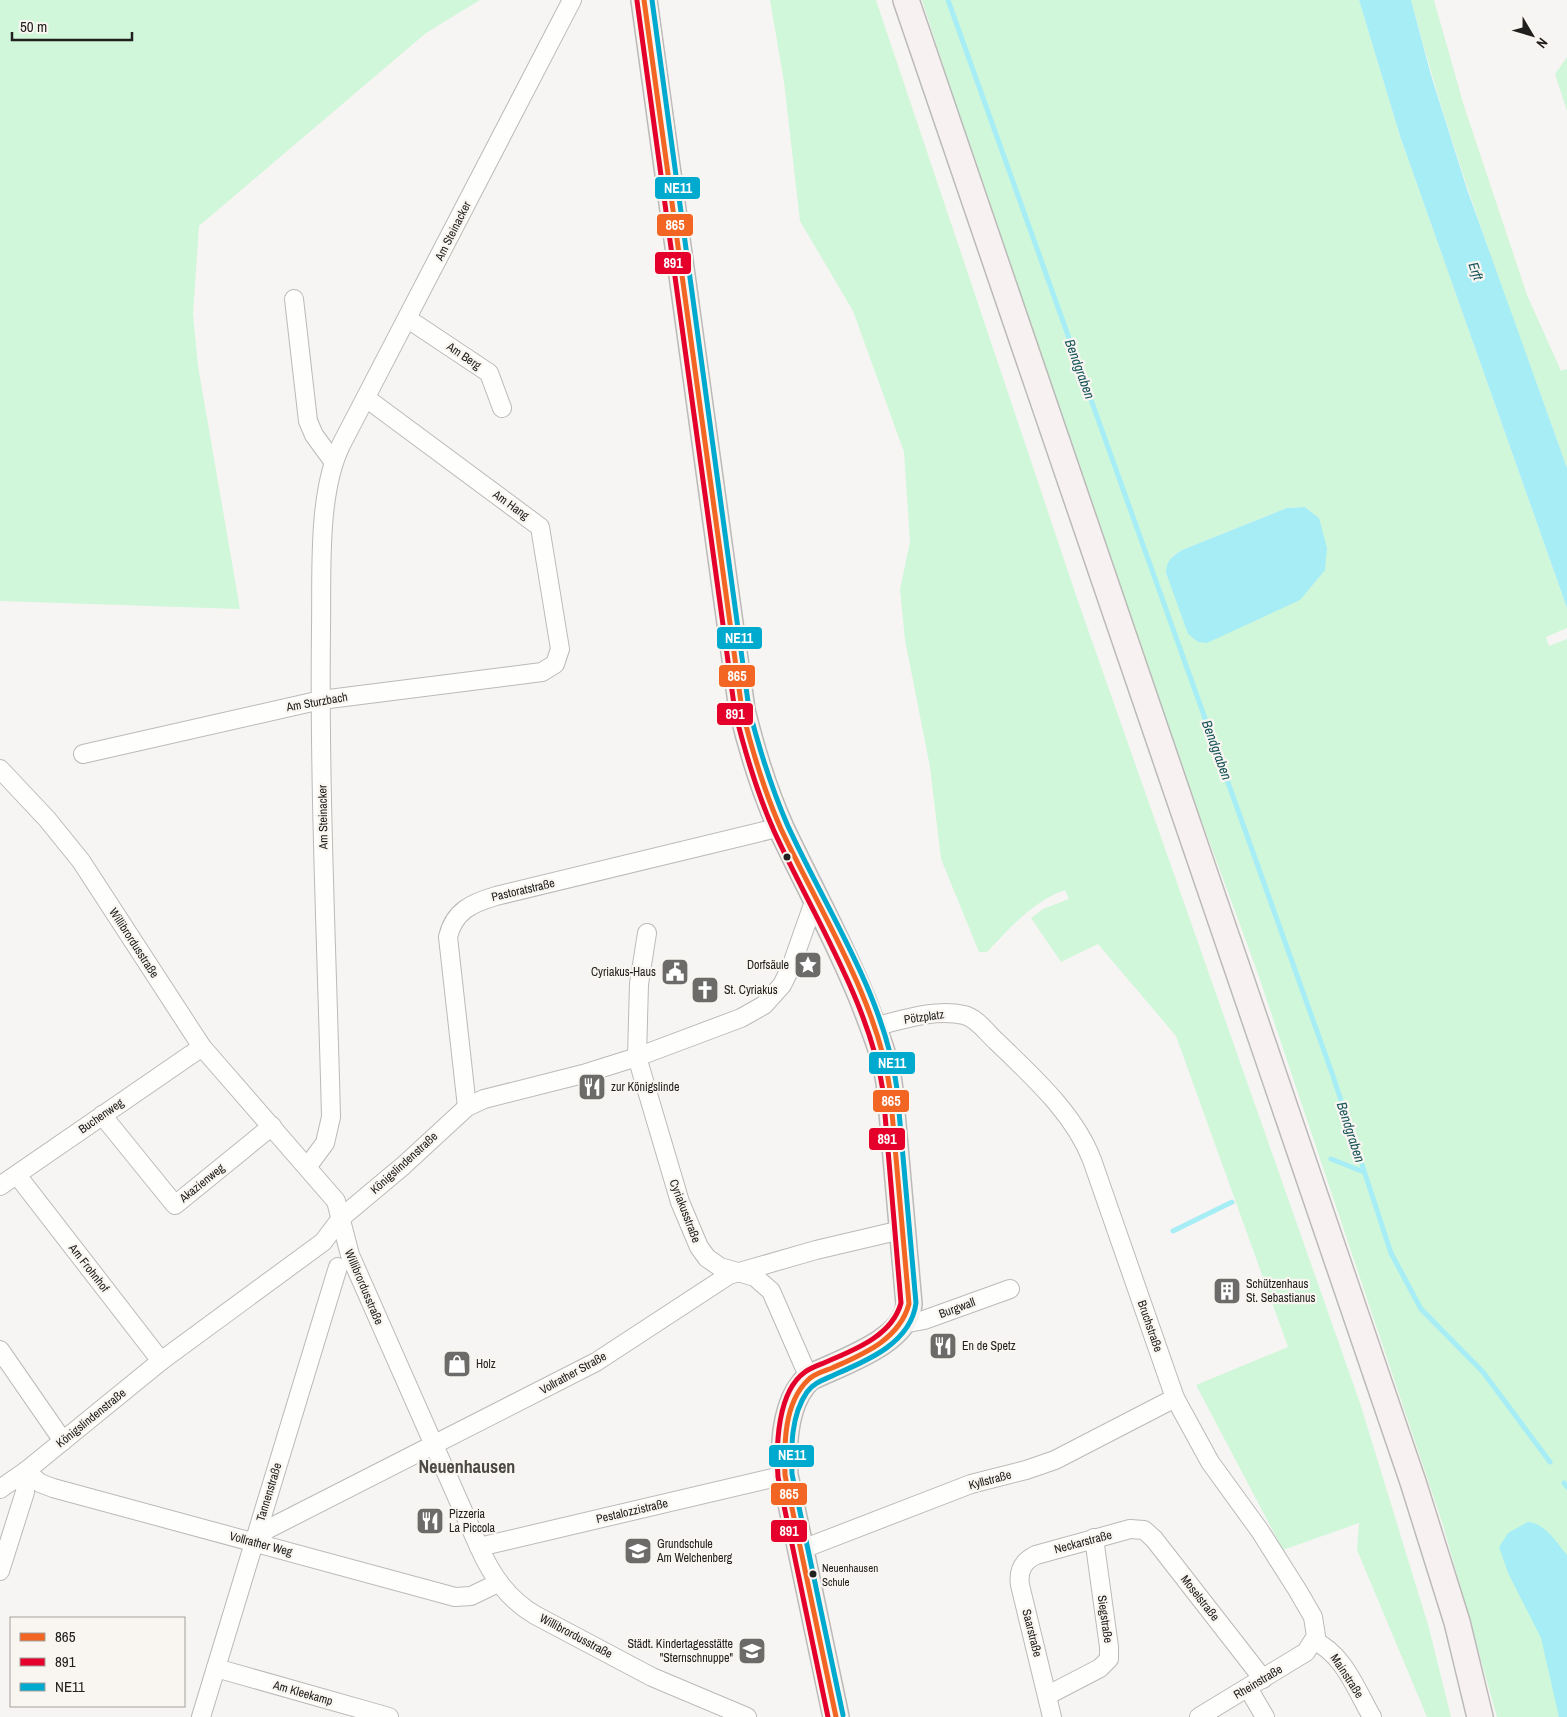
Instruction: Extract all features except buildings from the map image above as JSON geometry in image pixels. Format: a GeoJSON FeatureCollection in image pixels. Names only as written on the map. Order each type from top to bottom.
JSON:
{"type":"FeatureCollection","features":[{"type":"Feature","properties":{"kind":"street","name":"Am Steinacker"},"geometry":{"type":"LineString","coordinates":[[308,1166],[324,1143],[331,1116],[320,700],[322,549],[333,461],[572,0]]}},
{"type":"Feature","properties":{"kind":"street"},"geometry":{"type":"LineString","coordinates":[[644,0],[699,392],[737,685],[756,766],[781,827],[843,953],[873,1027],[889,1078],[909,1304],[902,1324],[878,1344],[809,1378],[795,1397],[785,1443],[785,1475],[836,1717]]}},
{"type":"Feature","properties":{"kind":"street"},"geometry":{"type":"LineString","coordinates":[[906,0],[1413,1482],[1457,1622],[1480,1717]]}},
{"type":"Feature","properties":{"kind":"street"},"geometry":{"type":"LineString","coordinates":[[294,299],[308,421],[314,435],[333,461]]}},
{"type":"Feature","properties":{"kind":"street","name":"Am Berg"},"geometry":{"type":"LineString","coordinates":[[408,319],[489,373],[502,408]]}},
{"type":"Feature","properties":{"kind":"street","name":"Am Hang"},"geometry":{"type":"LineString","coordinates":[[366,398],[540,526],[560,649],[559,658],[554,666]]}},
{"type":"Feature","properties":{"kind":"street","name":"Am Sturzbach"},"geometry":{"type":"LineString","coordinates":[[83,754],[320,700],[542,672],[554,666]]}},
{"type":"Feature","properties":{"kind":"street","name":"Willibrordusstraße"},"geometry":{"type":"LineString","coordinates":[[0,769],[42,814],[81,861],[202,1046],[332,1195],[342,1216],[344,1240],[350,1255],[479,1547],[498,1583],[519,1604],[535,1615],[652,1676],[747,1717]]}},
{"type":"Feature","properties":{"kind":"street","name":"Pastoratstraße"},"geometry":{"type":"LineString","coordinates":[[467,1107],[448,937],[455,918],[464,909],[476,902],[496,896],[781,827]]}},
{"type":"Feature","properties":{"kind":"street","name":"Königslindenstraße"},"geometry":{"type":"LineString","coordinates":[[0,1489],[26,1471],[161,1362],[323,1242],[342,1216],[404,1166],[467,1107],[484,1099],[583,1074],[637,1057],[742,1018],[770,999],[782,985],[791,967],[816,896]]}},
{"type":"Feature","properties":{"kind":"street","name":"Cyriakusstraße"},"geometry":{"type":"LineString","coordinates":[[647,933],[639,984],[637,1057],[678,1196],[699,1247],[715,1264],[758,1278],[771,1291],[809,1378]]}},
{"type":"Feature","properties":{"kind":"street","name":"Pötzplatz"},"geometry":{"type":"LineString","coordinates":[[873,1027],[939,1014],[961,1015],[974,1020]]}},
{"type":"Feature","properties":{"kind":"street","name":"Bruchstraße"},"geometry":{"type":"LineString","coordinates":[[974,1020],[1049,1095],[1086,1146],[1174,1398],[1198,1442],[1267,1541],[1310,1612],[1316,1631],[1314,1641]]}},
{"type":"Feature","properties":{"kind":"street","name":"Buchenweg"},"geometry":{"type":"LineString","coordinates":[[0,1186],[202,1046]]}},
{"type":"Feature","properties":{"kind":"street","name":"Akazienweg"},"geometry":{"type":"LineString","coordinates":[[102,1115],[175,1205],[272,1126]]}},
{"type":"Feature","properties":{"kind":"street","name":"Am Frohnhof"},"geometry":{"type":"LineString","coordinates":[[17,1175],[161,1362]]}},
{"type":"Feature","properties":{"kind":"street","name":"Vollrather Straße"},"geometry":{"type":"LineString","coordinates":[[254,1542],[268,1529],[596,1362],[709,1286],[737,1271],[901,1230]]}},
{"type":"Feature","properties":{"kind":"street","name":"Tannenstraße"},"geometry":{"type":"LineString","coordinates":[[201,1717],[338,1267]]}},
{"type":"Feature","properties":{"kind":"street","name":"Burgwall"},"geometry":{"type":"LineString","coordinates":[[902,1324],[924,1320],[1010,1289]]}},
{"type":"Feature","properties":{"kind":"street"},"geometry":{"type":"LineString","coordinates":[[0,1350],[63,1441]]}},
{"type":"Feature","properties":{"kind":"street","name":"Kyllstraße"},"geometry":{"type":"LineString","coordinates":[[800,1550],[971,1484],[1026,1470],[1055,1460],[1174,1398]]}},
{"type":"Feature","properties":{"kind":"street"},"geometry":{"type":"LineString","coordinates":[[0,1571],[25,1492],[26,1471]]}},
{"type":"Feature","properties":{"kind":"street","name":"Vollrather Weg"},"geometry":{"type":"LineString","coordinates":[[26,1471],[40,1483],[53,1488],[458,1598],[471,1596],[498,1583]]}},
{"type":"Feature","properties":{"kind":"street","name":"Pestalozzistraße"},"geometry":{"type":"LineString","coordinates":[[479,1547],[785,1475]]}},
{"type":"Feature","properties":{"kind":"street","name":"Neckarstraße"},"geometry":{"type":"LineString","coordinates":[[1036,1555],[1130,1529]]}},
{"type":"Feature","properties":{"kind":"street","name":"Moselstraße"},"geometry":{"type":"LineString","coordinates":[[1130,1529],[1141,1529],[1152,1536],[1256,1684],[1265,1717]]}},
{"type":"Feature","properties":{"kind":"street","name":"Siegstraße"},"geometry":{"type":"LineString","coordinates":[[1048,1695],[1103,1666],[1110,1656],[1094,1538]]}},
{"type":"Feature","properties":{"kind":"street","name":"Saarstraße"},"geometry":{"type":"LineString","coordinates":[[1036,1555],[1022,1568],[1020,1581],[1052,1717]]}},
{"type":"Feature","properties":{"kind":"street","name":"Rheinstraße"},"geometry":{"type":"LineString","coordinates":[[1199,1717],[1306,1652],[1314,1641]]}},
{"type":"Feature","properties":{"kind":"street","name":"Mainstraße"},"geometry":{"type":"LineString","coordinates":[[1314,1641],[1329,1649],[1337,1658],[1372,1717]]}},
{"type":"Feature","properties":{"kind":"street","name":"Am Kleekamp"},"geometry":{"type":"LineString","coordinates":[[216,1668],[389,1717]]}},
{"type":"Feature","properties":{"kind":"green space"},"geometry":{"type":"Polygon","coordinates":[[[0,0],[480,0],[426,33],[199,226],[193,314],[198,366],[240,609],[0,601],[0,0]]]}},
{"type":"Feature","properties":{"kind":"green space"},"geometry":{"type":"Polygon","coordinates":[[[770,0],[876,0],[1079,604],[1361,1406],[1429,1628],[1451,1717],[1427,1717],[1357,1550],[1359,1523],[1283,1550],[1196,1385],[1288,1347],[1176,1036],[1098,944],[1061,962],[1031,918],[1043,909],[1069,899],[1065,890],[1032,908],[987,952],[979,952],[941,859],[930,767],[905,640],[900,589],[910,542],[904,452],[853,311],[800,221],[784,82],[770,0]]]}},
{"type":"Feature","properties":{"kind":"green space"},"geometry":{"type":"Polygon","coordinates":[[[922,0],[1359,0],[1400,136],[1567,608],[1567,628],[1546,637],[1549,646],[1567,639],[1567,1717],[1497,1717],[1443,1525],[1257,971],[1124,610],[1001,246],[922,0]],[[1305,507],[1287,508],[1182,550],[1172,556],[1166,573],[1188,633],[1198,642],[1319,518],[1305,507]]]}},
{"type":"Feature","properties":{"kind":"green space"},"geometry":{"type":"Polygon","coordinates":[[[1411,0],[1434,0],[1464,106],[1527,295],[1561,371],[1567,369],[1567,468],[1464,177],[1427,59],[1411,0]]]}},
{"type":"Feature","properties":{"kind":"green space"},"geometry":{"type":"Polygon","coordinates":[[[1567,57],[1567,111],[1555,74],[1567,57]]]}},
{"type":"Feature","properties":{"kind":"water","name":"Erft"},"geometry":{"type":"Polygon","coordinates":[[[1359,0],[1411,0],[1431,75],[1467,189],[1567,468],[1567,608],[1400,136],[1359,0]]]}},
{"type":"Feature","properties":{"kind":"water"},"geometry":{"type":"Polygon","coordinates":[[[1305,507],[1319,518],[1327,548],[1325,570],[1300,600],[1207,643],[1198,642],[1188,634],[1166,573],[1168,562],[1182,550],[1287,508],[1305,507]]]}},
{"type":"Feature","properties":{"kind":"water"},"geometry":{"type":"Polygon","coordinates":[[[1528,1522],[1534,1523],[1545,1530],[1567,1555],[1567,1717],[1559,1717],[1541,1638],[1508,1573],[1499,1547],[1508,1533],[1528,1522]]]}},
{"type":"Feature","properties":{"kind":"waterway","name":"Bendgraben"},"geometry":{"type":"LineString","coordinates":[[948,0],[1333,1076],[1391,1253],[1421,1309],[1483,1372],[1550,1462]]}},
{"type":"Feature","properties":{"kind":"waterway"},"geometry":{"type":"LineString","coordinates":[[1331,1159],[1364,1172]]}},
{"type":"Feature","properties":{"kind":"waterway"},"geometry":{"type":"LineString","coordinates":[[1173,1231],[1232,1202]]}},
{"type":"Feature","properties":{"kind":"waterway","name":"Bendgraben"},"geometry":{"type":"LineString","coordinates":[[1564,1483],[1567,1487]]}},
{"type":"Feature","properties":{"kind":"transit line","name":"865"},"geometry":{"type":"LineString","coordinates":[[644,0],[742,710],[759,770],[775,815],[845,956],[873,1023],[890,1090],[909,1304],[904,1317],[897,1327],[878,1344],[856,1357],[810,1378],[800,1389],[794,1400],[787,1425],[785,1475],[836,1717]]}},
{"type":"Feature","properties":{"kind":"transit line","name":"NE11"},"geometry":{"type":"LineString","coordinates":[[652,0],[749,709],[766,767],[787,824],[867,986],[890,1054],[897,1089],[916,1303],[912,1317],[906,1329],[886,1348],[874,1356],[820,1381],[807,1392],[798,1411],[792,1442],[792,1474],[843,1715]]}},
{"type":"Feature","properties":{"kind":"transit line","name":"891"},"geometry":{"type":"LineString","coordinates":[[637,1],[735,712],[752,772],[768,817],[853,991],[876,1058],[883,1091],[901,1303],[896,1315],[881,1333],[860,1347],[809,1369],[796,1381],[789,1392],[784,1406],[778,1435],[778,1477],[828,1717]]}},
{"type":"Feature","properties":{"kind":"place","name":"Dorfsäule"},"geometry":{"type":"Point","coordinates":[808,965]}},
{"type":"Feature","properties":{"kind":"place","name":"Cyriakus-Haus"},"geometry":{"type":"Point","coordinates":[675,972]}},
{"type":"Feature","properties":{"kind":"place","name":"St. Cyriakus"},"geometry":{"type":"Point","coordinates":[705,990]}},
{"type":"Feature","properties":{"kind":"place","name":"zur Königslinde"},"geometry":{"type":"Point","coordinates":[592,1087]}},
{"type":"Feature","properties":{"kind":"place","name":"Schützenhaus St. Sebastianus"},"geometry":{"type":"Point","coordinates":[1227,1291]}},
{"type":"Feature","properties":{"kind":"place","name":"En de Spetz"},"geometry":{"type":"Point","coordinates":[943,1346]}},
{"type":"Feature","properties":{"kind":"place","name":"Holz"},"geometry":{"type":"Point","coordinates":[457,1364]}},
{"type":"Feature","properties":{"kind":"place","name":"Pizzeria La Piccola"},"geometry":{"type":"Point","coordinates":[430,1521]}},
{"type":"Feature","properties":{"kind":"place","name":"Grundschule Am Welchenberg"},"geometry":{"type":"Point","coordinates":[638,1551]}},
{"type":"Feature","properties":{"kind":"place","name":"Neuenhausen Schule"},"geometry":{"type":"Point","coordinates":[813,1574]}},
{"type":"Feature","properties":{"kind":"place","name":"Städt. Kindertagesstätte \"Sternschnuppe\""},"geometry":{"type":"Point","coordinates":[752,1651]}},
{"type":"Feature","properties":{"kind":"district","name":"Neuenhausen"},"geometry":{"type":"Point","coordinates":[467,1467]}}]}
